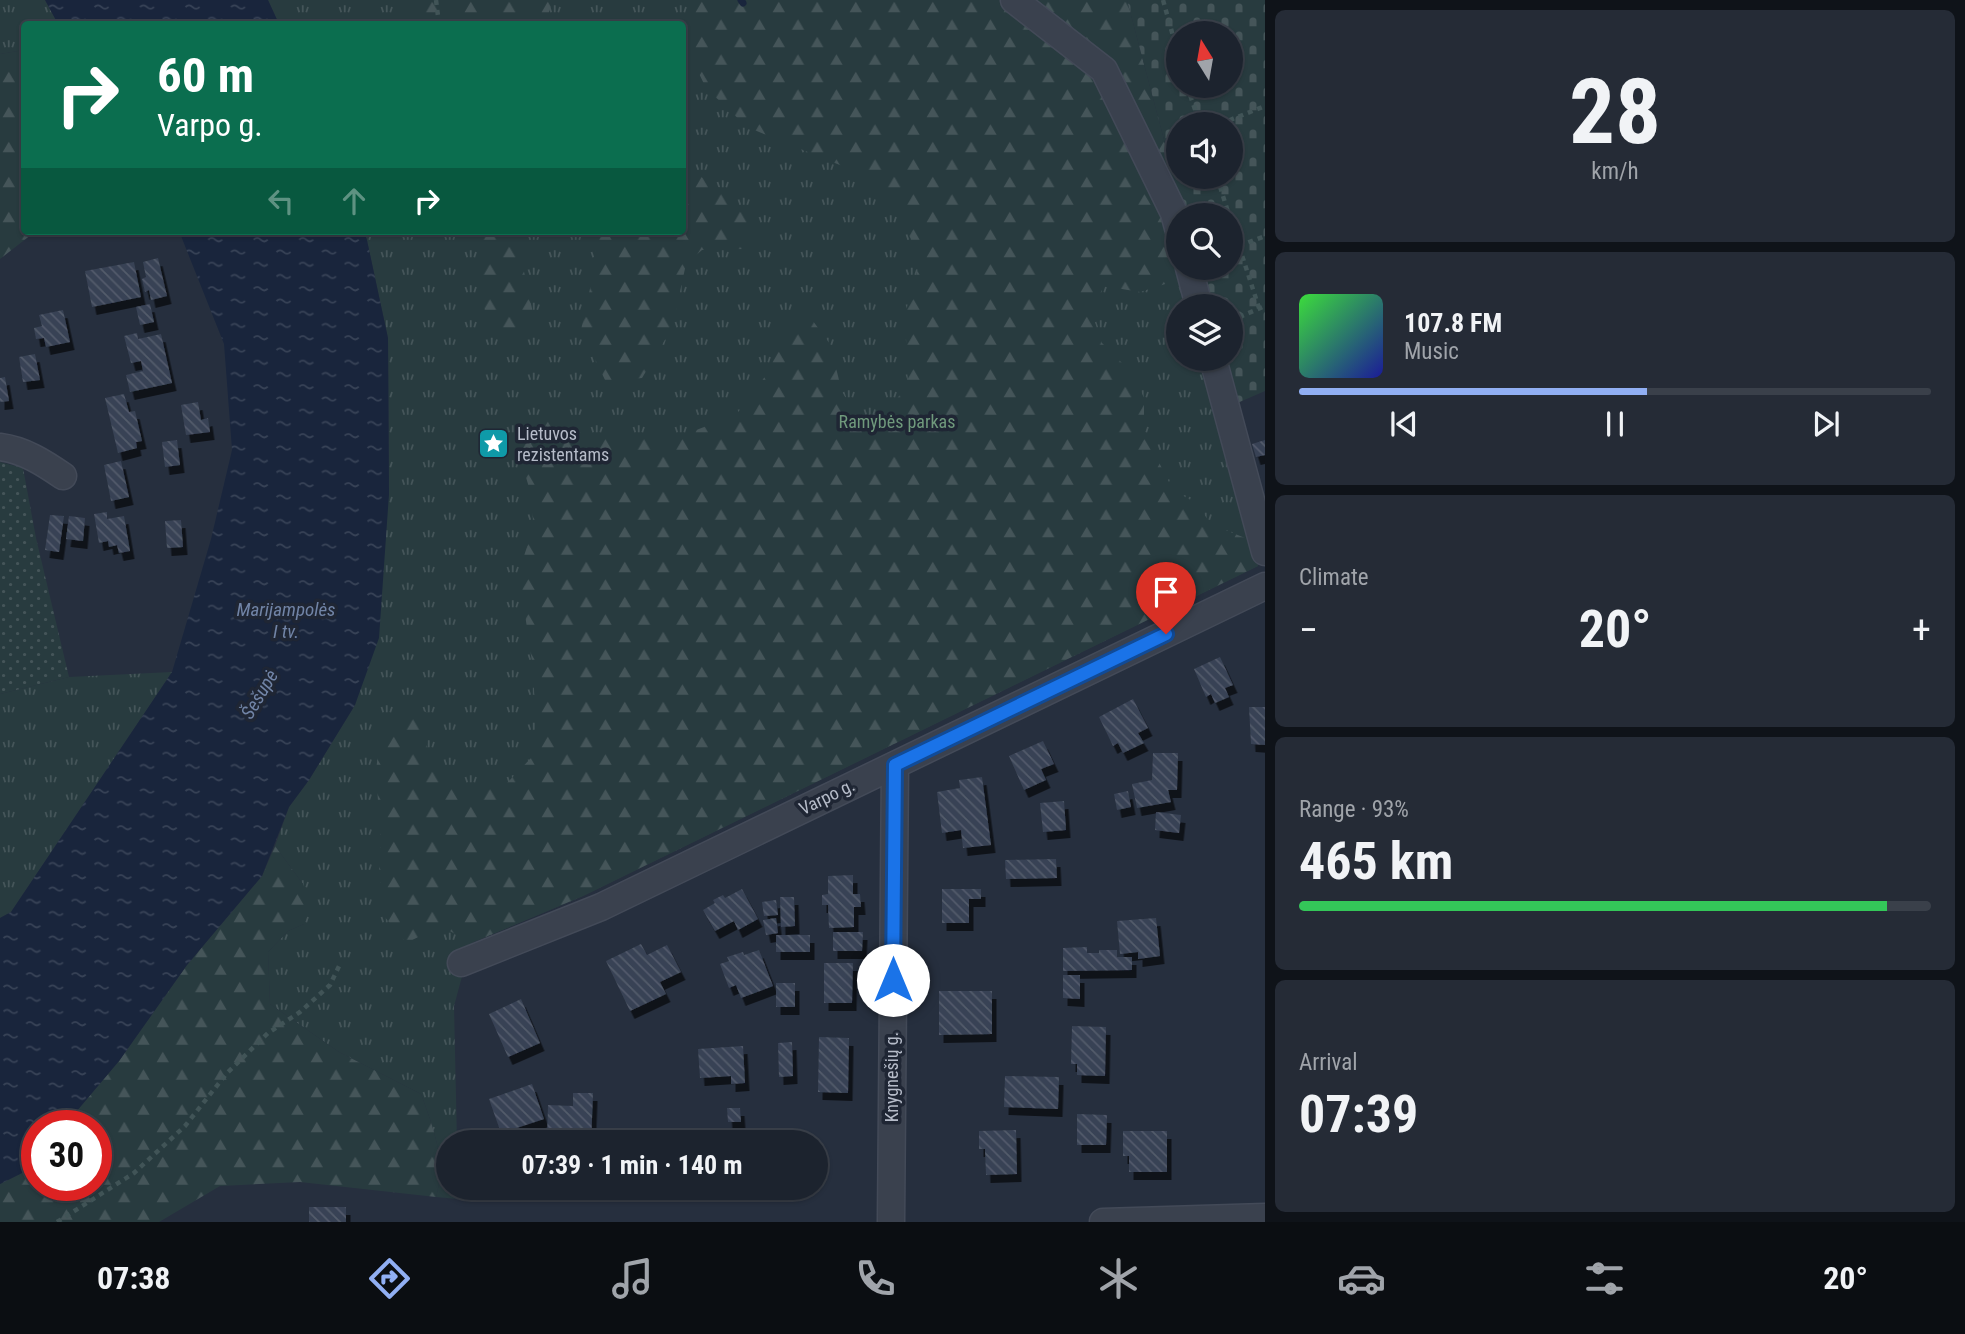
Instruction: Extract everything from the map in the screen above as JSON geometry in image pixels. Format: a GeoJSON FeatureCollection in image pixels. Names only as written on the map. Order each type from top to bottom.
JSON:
{"type":"FeatureCollection","features":[{"type":"Feature","properties":{"kind":"street"},"geometry":{"type":"LineString","coordinates":[[1014,0],[1104,70],[1169,203]]}},
{"type":"Feature","properties":{"kind":"street"},"geometry":{"type":"LineString","coordinates":[[1216,371],[1265,552]]}},
{"type":"Feature","properties":{"kind":"street"},"geometry":{"type":"LineString","coordinates":[[0,447],[12,448],[42,462],[63,476]]}},
{"type":"Feature","properties":{"kind":"street","name":"Varpo g."},"geometry":{"type":"LineString","coordinates":[[461,963],[601,907],[1265,586]]}},
{"type":"Feature","properties":{"kind":"street","name":"Knygnešių g."},"geometry":{"type":"LineString","coordinates":[[891,1222],[895,765]]}},
{"type":"Feature","properties":{"kind":"street"},"geometry":{"type":"LineString","coordinates":[[1103,1222],[1265,1217]]}},
{"type":"Feature","properties":{"kind":"path"},"geometry":{"type":"LineString","coordinates":[[436,0],[439,21]]}},
{"type":"Feature","properties":{"kind":"path"},"geometry":{"type":"LineString","coordinates":[[1163,0],[1169,21]]}},
{"type":"Feature","properties":{"kind":"path"},"geometry":{"type":"LineString","coordinates":[[1243,115],[1265,106]]}},
{"type":"Feature","properties":{"kind":"path"},"geometry":{"type":"LineString","coordinates":[[1243,244],[1265,236]]}},
{"type":"Feature","properties":{"kind":"path"},"geometry":{"type":"LineString","coordinates":[[1243,257],[1262,307],[1243,315]]}},
{"type":"Feature","properties":{"kind":"path"},"geometry":{"type":"LineString","coordinates":[[57,1222],[134,1173],[185,1126],[227,1073],[260,1041],[300,1012],[330,985],[340,964]]}},
{"type":"Feature","properties":{"kind":"green space"},"geometry":{"type":"Polygon","coordinates":[[[0,0],[45,0],[56,21],[21,21],[21,50],[0,54],[0,0]]]}},
{"type":"Feature","properties":{"kind":"green space","name":"Ramybės parkas"},"geometry":{"type":"Polygon","coordinates":[[[268,0],[1127,0],[1166,164],[1166,189],[1172,189],[1175,203],[1166,203],[1166,280],[1188,280],[1199,294],[1166,294],[1166,371],[1226,371],[1235,404],[1258,566],[583,896],[471,943],[454,1006],[457,1130],[436,1130],[436,1141],[421,1094],[339,1052],[270,1004],[268,952],[288,931],[304,924],[303,884],[275,846],[289,807],[309,780],[355,705],[389,494],[388,338],[366,235],[686,235],[686,21],[278,21],[268,0]]]}},
{"type":"Feature","properties":{"kind":"green space"},"geometry":{"type":"Polygon","coordinates":[[[398,0],[553,0],[548,21],[411,21],[411,16],[398,0]]]}},
{"type":"Feature","properties":{"kind":"green space","name":"Ramybės parkas"},"geometry":{"type":"Polygon","coordinates":[[[682,0],[1127,0],[1166,147],[1166,189],[1177,189],[1181,203],[1166,203],[1166,280],[1178,280],[1140,292],[1104,286],[1091,311],[1102,343],[1133,374],[1144,398],[1144,433],[1173,490],[1196,503],[1211,524],[1245,538],[1258,566],[583,896],[471,943],[441,926],[406,943],[384,916],[379,866],[381,844],[376,772],[380,733],[414,708],[429,713],[427,746],[438,779],[468,794],[506,784],[533,756],[536,717],[532,662],[522,594],[524,556],[534,525],[528,484],[514,438],[532,418],[565,423],[591,439],[675,438],[736,415],[770,370],[780,334],[807,313],[830,344],[842,392],[858,417],[886,412],[908,385],[905,314],[918,269],[911,239],[879,181],[747,127],[706,88],[690,55],[692,15],[682,0]]]}},
{"type":"Feature","properties":{"kind":"green space"},"geometry":{"type":"Polygon","coordinates":[[[1127,0],[1265,0],[1265,391],[1235,404],[1226,371],[1243,371],[1243,294],[1206,294],[1201,280],[1243,280],[1243,203],[1181,203],[1177,189],[1243,189],[1243,112],[1166,112],[1166,147],[1127,0]]]}},
{"type":"Feature","properties":{"kind":"green space"},"geometry":{"type":"Polygon","coordinates":[[[21,50],[21,235],[31,235],[0,259],[0,54],[21,50]]]}},
{"type":"Feature","properties":{"kind":"green space"},"geometry":{"type":"Polygon","coordinates":[[[686,170],[726,193],[741,210],[755,233],[743,249],[702,250],[686,264],[672,328],[642,378],[606,382],[581,330],[596,245],[580,235],[686,235],[686,170]]]}},
{"type":"Feature","properties":{"kind":"green space"},"geometry":{"type":"Polygon","coordinates":[[[477,235],[520,235],[523,267],[533,313],[507,344],[489,330],[481,293],[477,235]]]}},
{"type":"Feature","properties":{"kind":"green space"},"geometry":{"type":"Polygon","coordinates":[[[0,462],[23,468],[36,538],[69,677],[0,694],[0,462]]]}},
{"type":"Feature","properties":{"kind":"green space"},"geometry":{"type":"Polygon","coordinates":[[[172,672],[11,912],[0,918],[0,694],[69,677],[172,672]]]}},
{"type":"Feature","properties":{"kind":"green space"},"geometry":{"type":"Polygon","coordinates":[[[275,846],[303,884],[311,904],[304,924],[288,931],[268,952],[270,1004],[339,1052],[421,1094],[436,1141],[436,1197],[300,1182],[220,1186],[159,1222],[0,1222],[0,1184],[21,1174],[21,1201],[112,1201],[112,1110],[78,1110],[119,1061],[187,965],[262,876],[275,846]]]}},
{"type":"Feature","properties":{"kind":"water"},"geometry":{"type":"Polygon","coordinates":[[[45,0],[268,0],[278,21],[56,21],[45,0]]]}},
{"type":"Feature","properties":{"kind":"water","name":"Marijampolės I tv."},"geometry":{"type":"Polygon","coordinates":[[[181,235],[366,235],[388,338],[389,494],[379,638],[355,705],[309,780],[289,807],[262,876],[187,965],[119,1061],[78,1110],[21,1110],[21,1174],[0,1184],[0,918],[11,912],[172,672],[211,539],[232,450],[224,344],[181,235]]]}},
{"type":"Feature","properties":{"kind":"building"},"geometry":{"type":"Polygon","coordinates":[[[158,258],[167,296],[151,300],[149,290],[145,292],[142,279],[146,277],[143,262],[158,258]]]}},
{"type":"Feature","properties":{"kind":"building"},"geometry":{"type":"Polygon","coordinates":[[[134,262],[141,297],[92,307],[85,271],[134,262]]]}},
{"type":"Feature","properties":{"kind":"building"},"geometry":{"type":"Polygon","coordinates":[[[150,304],[154,322],[140,325],[136,307],[150,304]]]}},
{"type":"Feature","properties":{"kind":"building"},"geometry":{"type":"Polygon","coordinates":[[[63,310],[70,342],[46,347],[44,338],[36,339],[34,328],[42,326],[39,315],[63,310]]]}},
{"type":"Feature","properties":{"kind":"building"},"geometry":{"type":"Polygon","coordinates":[[[137,333],[138,339],[161,334],[172,383],[130,392],[126,375],[143,371],[141,361],[131,363],[124,336],[137,333]]]}},
{"type":"Feature","properties":{"kind":"building"},"geometry":{"type":"Polygon","coordinates":[[[35,354],[40,380],[23,382],[19,357],[35,354]]]}},
{"type":"Feature","properties":{"kind":"building"},"geometry":{"type":"Polygon","coordinates":[[[5,377],[9,401],[0,402],[0,378],[5,377]]]}},
{"type":"Feature","properties":{"kind":"building"},"geometry":{"type":"Polygon","coordinates":[[[124,394],[129,412],[135,411],[142,441],[136,442],[137,448],[118,453],[105,398],[124,394]]]}},
{"type":"Feature","properties":{"kind":"building"},"geometry":{"type":"Polygon","coordinates":[[[198,402],[201,420],[208,418],[210,432],[186,435],[181,405],[198,402]]]}},
{"type":"Feature","properties":{"kind":"building"},"geometry":{"type":"Polygon","coordinates":[[[177,440],[180,465],[165,467],[162,442],[177,440]]]}},
{"type":"Feature","properties":{"kind":"building"},"geometry":{"type":"Polygon","coordinates":[[[1265,440],[1265,455],[1256,457],[1252,444],[1265,440]]]}},
{"type":"Feature","properties":{"kind":"building"},"geometry":{"type":"Polygon","coordinates":[[[121,461],[129,497],[111,501],[104,465],[121,461]]]}},
{"type":"Feature","properties":{"kind":"building"},"geometry":{"type":"Polygon","coordinates":[[[107,512],[107,519],[124,516],[130,551],[119,553],[117,545],[109,547],[108,541],[99,543],[94,514],[107,512]]]}},
{"type":"Feature","properties":{"kind":"building"},"geometry":{"type":"Polygon","coordinates":[[[50,515],[64,516],[59,552],[45,550],[50,515]]]}},
{"type":"Feature","properties":{"kind":"building"},"geometry":{"type":"Polygon","coordinates":[[[69,516],[85,518],[83,541],[66,539],[69,516]]]}},
{"type":"Feature","properties":{"kind":"building"},"geometry":{"type":"Polygon","coordinates":[[[181,520],[183,547],[167,548],[165,521],[181,520]]]}},
{"type":"Feature","properties":{"kind":"building"},"geometry":{"type":"Polygon","coordinates":[[[1220,657],[1233,685],[1225,688],[1229,697],[1215,703],[1211,694],[1206,697],[1194,669],[1220,657]]]}},
{"type":"Feature","properties":{"kind":"building"},"geometry":{"type":"Polygon","coordinates":[[[1133,699],[1148,728],[1138,733],[1144,743],[1123,753],[1118,743],[1113,746],[1099,717],[1133,699]]]}},
{"type":"Feature","properties":{"kind":"building"},"geometry":{"type":"Polygon","coordinates":[[[1249,707],[1265,707],[1265,745],[1251,744],[1249,707]]]}},
{"type":"Feature","properties":{"kind":"building"},"geometry":{"type":"Polygon","coordinates":[[[1043,741],[1054,764],[1041,769],[1046,780],[1024,790],[1009,756],[1043,741]]]}},
{"type":"Feature","properties":{"kind":"building"},"geometry":{"type":"Polygon","coordinates":[[[1153,753],[1178,753],[1177,790],[1168,790],[1171,802],[1137,808],[1132,784],[1152,780],[1153,753]]]}},
{"type":"Feature","properties":{"kind":"building"},"geometry":{"type":"Polygon","coordinates":[[[982,777],[991,845],[963,848],[961,830],[942,833],[937,792],[960,788],[959,780],[982,777]]]}},
{"type":"Feature","properties":{"kind":"building"},"geometry":{"type":"Polygon","coordinates":[[[1128,791],[1131,807],[1117,810],[1114,794],[1128,791]]]}},
{"type":"Feature","properties":{"kind":"building"},"geometry":{"type":"Polygon","coordinates":[[[1064,801],[1066,830],[1043,832],[1040,803],[1064,801]]]}},
{"type":"Feature","properties":{"kind":"building"},"geometry":{"type":"Polygon","coordinates":[[[1156,812],[1181,815],[1179,833],[1155,830],[1156,812]]]}},
{"type":"Feature","properties":{"kind":"building"},"geometry":{"type":"Polygon","coordinates":[[[1056,859],[1057,878],[1006,879],[1005,860],[1056,859]]]}},
{"type":"Feature","properties":{"kind":"building"},"geometry":{"type":"Polygon","coordinates":[[[853,875],[853,894],[860,894],[861,907],[854,907],[854,927],[829,928],[828,905],[822,905],[822,895],[828,894],[828,876],[853,875]]]}},
{"type":"Feature","properties":{"kind":"building"},"geometry":{"type":"Polygon","coordinates":[[[742,889],[758,919],[738,930],[734,921],[715,931],[703,910],[715,903],[713,900],[723,895],[725,898],[742,889]]]}},
{"type":"Feature","properties":{"kind":"building"},"geometry":{"type":"Polygon","coordinates":[[[942,889],[981,889],[981,899],[969,899],[969,923],[942,923],[942,889]]]}},
{"type":"Feature","properties":{"kind":"building"},"geometry":{"type":"Polygon","coordinates":[[[780,897],[794,897],[795,926],[781,927],[780,897]]]}},
{"type":"Feature","properties":{"kind":"building"},"geometry":{"type":"Polygon","coordinates":[[[776,900],[778,915],[764,916],[762,902],[776,900]]]}},
{"type":"Feature","properties":{"kind":"building"},"geometry":{"type":"Polygon","coordinates":[[[776,918],[778,933],[766,935],[763,920],[776,918]]]}},
{"type":"Feature","properties":{"kind":"building"},"geometry":{"type":"Polygon","coordinates":[[[1156,918],[1160,956],[1138,959],[1138,952],[1120,954],[1117,921],[1156,918]]]}},
{"type":"Feature","properties":{"kind":"building"},"geometry":{"type":"Polygon","coordinates":[[[833,932],[863,932],[862,951],[833,951],[833,932]]]}},
{"type":"Feature","properties":{"kind":"building"},"geometry":{"type":"Polygon","coordinates":[[[776,935],[810,935],[810,952],[776,952],[776,935]]]}},
{"type":"Feature","properties":{"kind":"building"},"geometry":{"type":"Polygon","coordinates":[[[641,944],[647,955],[667,945],[681,972],[660,982],[666,994],[630,1011],[606,961],[641,944]]]}},
{"type":"Feature","properties":{"kind":"building"},"geometry":{"type":"Polygon","coordinates":[[[1087,947],[1087,953],[1117,950],[1117,957],[1132,957],[1132,970],[1063,971],[1063,948],[1087,947]]]}},
{"type":"Feature","properties":{"kind":"building"},"geometry":{"type":"Polygon","coordinates":[[[759,950],[773,986],[741,998],[736,985],[729,988],[720,964],[729,961],[727,957],[759,950]]]}},
{"type":"Feature","properties":{"kind":"building"},"geometry":{"type":"Polygon","coordinates":[[[824,963],[853,963],[852,1003],[824,1003],[824,963]]]}},
{"type":"Feature","properties":{"kind":"building"},"geometry":{"type":"Polygon","coordinates":[[[1063,975],[1080,975],[1080,999],[1063,998],[1063,975]]]}},
{"type":"Feature","properties":{"kind":"building"},"geometry":{"type":"Polygon","coordinates":[[[776,983],[795,983],[795,1007],[776,1007],[776,983]]]}},
{"type":"Feature","properties":{"kind":"building"},"geometry":{"type":"Polygon","coordinates":[[[939,991],[992,991],[992,1034],[939,1035],[939,991]]]}},
{"type":"Feature","properties":{"kind":"building"},"geometry":{"type":"Polygon","coordinates":[[[521,999],[540,1043],[508,1057],[489,1014],[521,999]]]}},
{"type":"Feature","properties":{"kind":"building"},"geometry":{"type":"Polygon","coordinates":[[[1072,1026],[1106,1027],[1105,1076],[1077,1075],[1077,1064],[1071,1064],[1072,1026]]]}},
{"type":"Feature","properties":{"kind":"building"},"geometry":{"type":"Polygon","coordinates":[[[819,1037],[849,1038],[848,1093],[818,1092],[819,1037]]]}},
{"type":"Feature","properties":{"kind":"building"},"geometry":{"type":"Polygon","coordinates":[[[792,1042],[793,1076],[779,1077],[778,1043],[792,1042]]]}},
{"type":"Feature","properties":{"kind":"building"},"geometry":{"type":"Polygon","coordinates":[[[743,1046],[745,1083],[731,1084],[731,1076],[700,1078],[698,1049],[743,1046]]]}},
{"type":"Feature","properties":{"kind":"building"},"geometry":{"type":"Polygon","coordinates":[[[1005,1076],[1059,1077],[1058,1109],[1004,1107],[1005,1076]]]}},
{"type":"Feature","properties":{"kind":"building"},"geometry":{"type":"Polygon","coordinates":[[[532,1084],[544,1119],[510,1130],[500,1130],[489,1099],[532,1084]]]}},
{"type":"Feature","properties":{"kind":"building"},"geometry":{"type":"Polygon","coordinates":[[[573,1093],[593,1093],[592,1130],[547,1130],[548,1105],[573,1106],[573,1093]]]}},
{"type":"Feature","properties":{"kind":"building"},"geometry":{"type":"Polygon","coordinates":[[[727,1108],[740,1108],[741,1122],[728,1122],[727,1108]]]}},
{"type":"Feature","properties":{"kind":"building"},"geometry":{"type":"Polygon","coordinates":[[[1077,1114],[1107,1115],[1106,1145],[1077,1145],[1077,1114]]]}},
{"type":"Feature","properties":{"kind":"building"},"geometry":{"type":"Polygon","coordinates":[[[1016,1130],[1017,1174],[986,1175],[985,1149],[979,1149],[979,1131],[1016,1130]]]}},
{"type":"Feature","properties":{"kind":"building"},"geometry":{"type":"Polygon","coordinates":[[[1123,1131],[1167,1131],[1167,1172],[1129,1172],[1129,1156],[1123,1156],[1123,1131]]]}},
{"type":"Feature","properties":{"kind":"building"},"geometry":{"type":"Polygon","coordinates":[[[309,1207],[346,1207],[346,1222],[309,1222],[309,1207]]]}},
{"type":"Feature","properties":{"kind":"place","name":"Lietuvos rezistentams"},"geometry":{"type":"Point","coordinates":[494,444]}},
{"type":"Feature","properties":{"kind":"route"},"geometry":{"type":"LineString","coordinates":[[893,980],[895,765],[1166,634]]}},
{"type":"Feature","properties":{"kind":"water label","name":"Šešupė"},"geometry":{"type":"Point","coordinates":[259,694]}}]}
